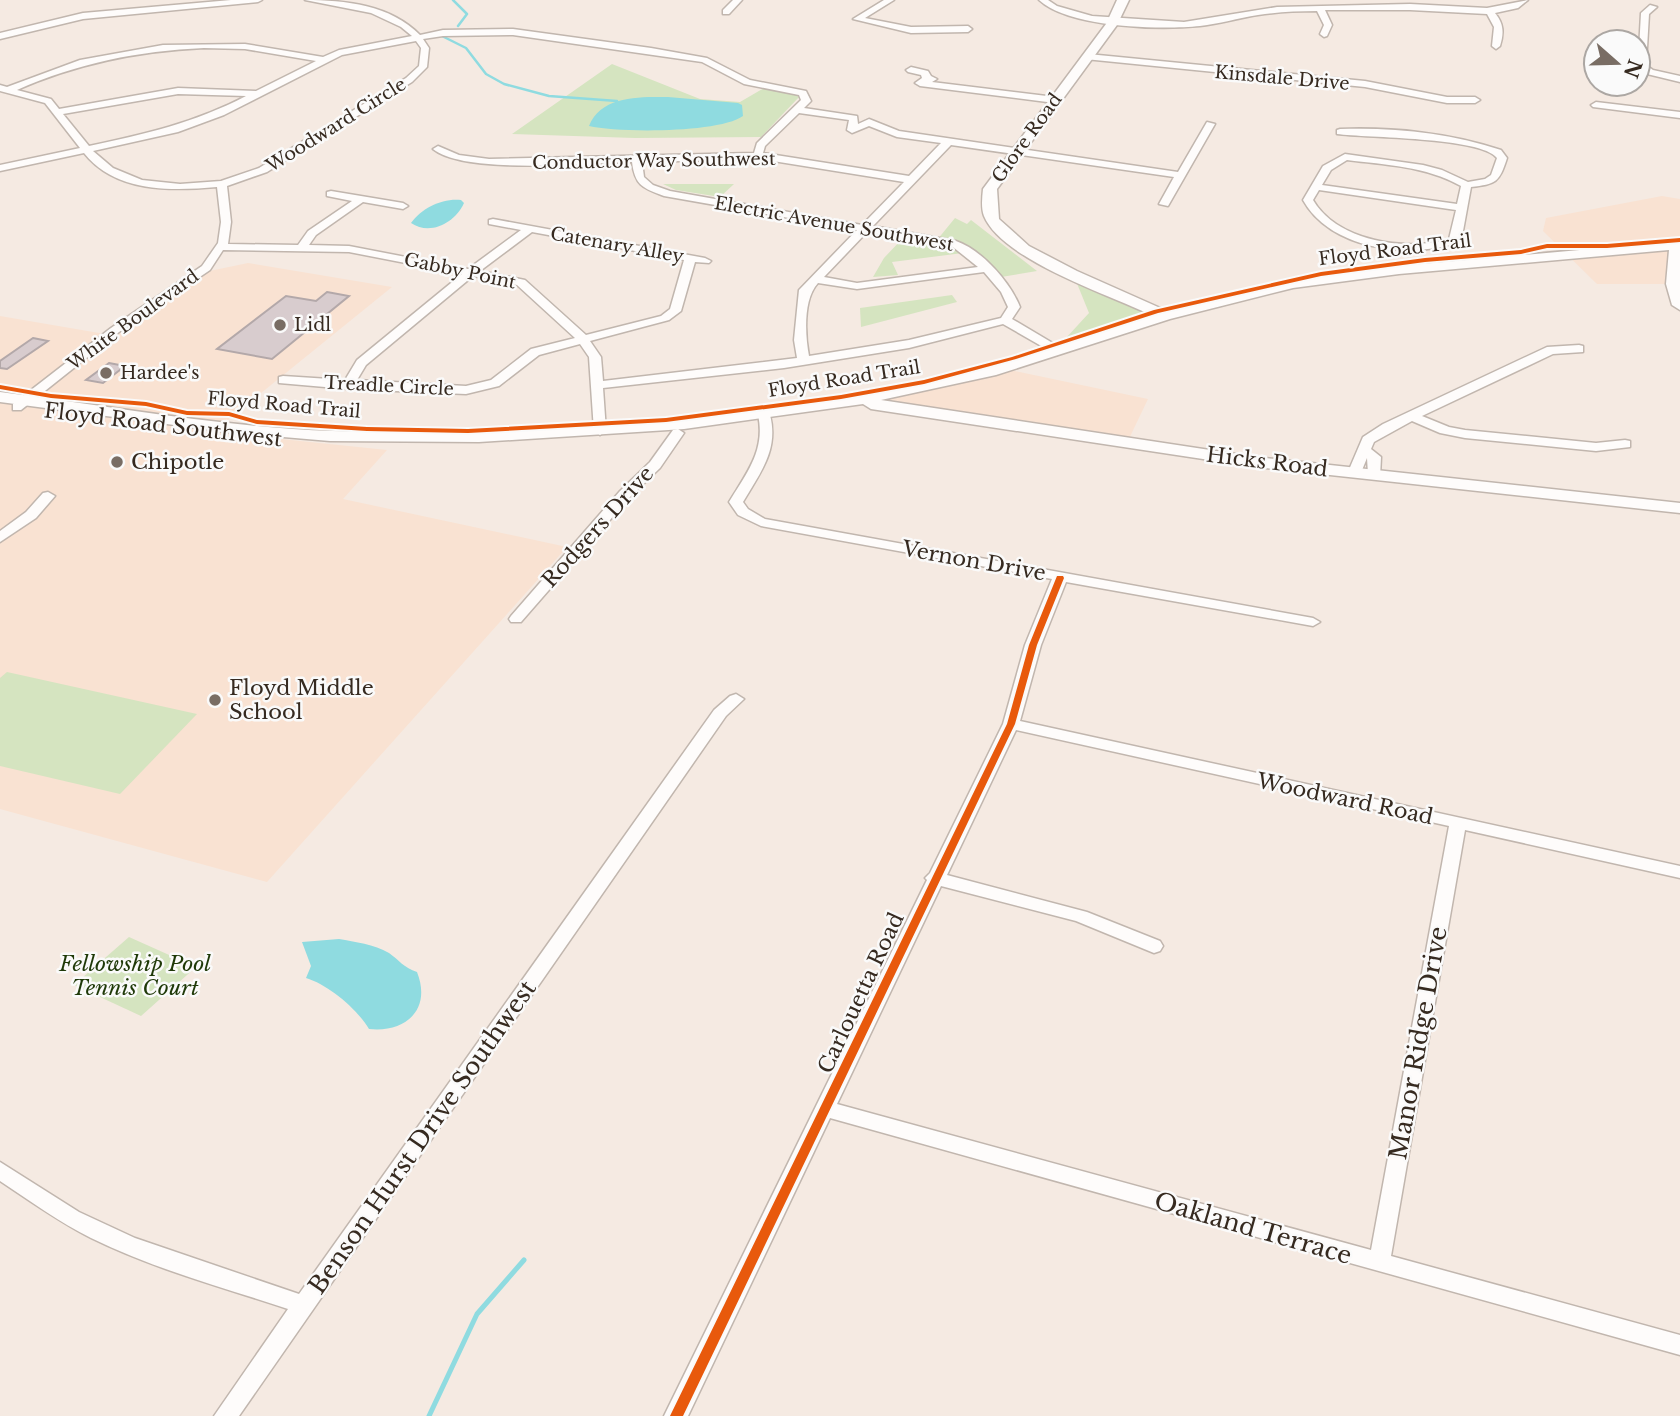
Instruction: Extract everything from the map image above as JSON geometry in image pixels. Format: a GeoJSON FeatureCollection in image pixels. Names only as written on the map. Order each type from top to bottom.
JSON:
{"type":"FeatureCollection","features":[{"type":"Feature","properties":{"kind":"main road","name":"Glore Road"},"geometry":{"type":"LineString","coordinates":[[1123,0],[1114,19],[1088,57],[990,189],[988,206],[992,219],[1003,232],[1047,261],[1166,316]]}},
{"type":"Feature","properties":{"kind":"main road","name":"Floyd Road Southwest"},"geometry":{"type":"LineString","coordinates":[[0,397],[14,404],[241,437],[352,446],[480,445],[678,433],[855,401],[990,372],[1166,316],[1293,284],[1432,267],[1677,246]]}},
{"type":"Feature","properties":{"kind":"main road"},"geometry":{"type":"LineString","coordinates":[[1677,246],[1674,284],[1680,305]]}},
{"type":"Feature","properties":{"kind":"main road","name":"Floyd Road Southwest"},"geometry":{"type":"LineString","coordinates":[[14,404],[330,436],[429,438],[600,431],[813,415],[932,394],[964,385],[990,372]]}},
{"type":"Feature","properties":{"kind":"main road"},"geometry":{"type":"LineString","coordinates":[[932,394],[922,402],[923,405],[966,418]]}},
{"type":"Feature","properties":{"kind":"main road","name":"Hicks Road"},"geometry":{"type":"LineString","coordinates":[[855,401],[1216,457],[1680,508]]}},
{"type":"Feature","properties":{"kind":"main road"},"geometry":{"type":"LineString","coordinates":[[813,415],[872,411],[923,412]]}},
{"type":"Feature","properties":{"kind":"street"},"geometry":{"type":"LineString","coordinates":[[0,36],[83,16],[223,1],[258,0]]}},
{"type":"Feature","properties":{"kind":"street"},"geometry":{"type":"LineString","coordinates":[[309,0],[381,15],[410,29],[417,37]]}},
{"type":"Feature","properties":{"kind":"street"},"geometry":{"type":"LineString","coordinates":[[726,12],[738,0]]}},
{"type":"Feature","properties":{"kind":"street"},"geometry":{"type":"LineString","coordinates":[[890,0],[854,21],[911,30],[968,29]]}},
{"type":"Feature","properties":{"kind":"street"},"geometry":{"type":"LineString","coordinates":[[1043,0],[1051,8],[1065,13],[1196,24],[1264,11],[1426,7],[1489,11],[1512,8],[1524,0]]}},
{"type":"Feature","properties":{"kind":"street"},"geometry":{"type":"LineString","coordinates":[[1653,7],[1645,13],[1641,66],[1650,72],[1680,79]]}},
{"type":"Feature","properties":{"kind":"street"},"geometry":{"type":"LineString","coordinates":[[1320,9],[1328,25],[1324,34]]}},
{"type":"Feature","properties":{"kind":"street"},"geometry":{"type":"LineString","coordinates":[[1489,11],[1495,16],[1500,30],[1496,46]]}},
{"type":"Feature","properties":{"kind":"street"},"geometry":{"type":"LineString","coordinates":[[0,168],[174,130],[221,113],[323,60],[354,49],[468,31],[513,32],[704,60],[747,82],[803,93],[806,101],[760,145],[758,156]]}},
{"type":"Feature","properties":{"kind":"street","name":"Woodward Circle"},"geometry":{"type":"LineString","coordinates":[[222,184],[264,170],[409,80],[423,67],[426,60],[425,48],[417,37]]}},
{"type":"Feature","properties":{"kind":"street"},"geometry":{"type":"LineString","coordinates":[[4,89],[66,66],[156,49],[256,47],[323,60]]}},
{"type":"Feature","properties":{"kind":"street","name":"Kinsdale Drive"},"geometry":{"type":"LineString","coordinates":[[1088,57],[1225,74],[1366,85],[1443,100],[1475,100]]}},
{"type":"Feature","properties":{"kind":"street"},"geometry":{"type":"LineString","coordinates":[[911,70],[925,73],[927,79],[920,83],[928,86],[939,84],[1055,100]]}},
{"type":"Feature","properties":{"kind":"street"},"geometry":{"type":"LineString","coordinates":[[4,89],[38,96],[59,112],[85,148],[109,170],[140,183],[180,187],[222,184],[226,222],[221,247]]}},
{"type":"Feature","properties":{"kind":"street"},"geometry":{"type":"LineString","coordinates":[[59,112],[178,91],[257,94]]}},
{"type":"Feature","properties":{"kind":"street"},"geometry":{"type":"LineString","coordinates":[[1596,105],[1680,115]]}},
{"type":"Feature","properties":{"kind":"street"},"geometry":{"type":"LineString","coordinates":[[799,110],[854,118],[852,130],[869,122],[897,134],[1180,175]]}},
{"type":"Feature","properties":{"kind":"street"},"geometry":{"type":"LineString","coordinates":[[1345,157],[1338,144],[1340,132],[1348,120]]}},
{"type":"Feature","properties":{"kind":"street"},"geometry":{"type":"LineString","coordinates":[[1164,204],[1210,124]]}},
{"type":"Feature","properties":{"kind":"street"},"geometry":{"type":"LineString","coordinates":[[1340,132],[1363,131],[1478,145],[1498,152],[1502,158],[1496,177],[1488,182],[1466,185],[1452,176],[1430,169],[1345,157],[1327,168],[1308,200],[1315,216],[1334,228],[1359,238],[1416,248],[1431,248],[1453,241],[1458,231],[1466,185]]}},
{"type":"Feature","properties":{"kind":"street"},"geometry":{"type":"LineString","coordinates":[[803,359],[800,340],[805,290],[867,229],[948,142]]}},
{"type":"Feature","properties":{"kind":"street","name":"Conductor Way Southwest"},"geometry":{"type":"LineString","coordinates":[[438,149],[457,158],[485,162],[758,156],[913,180]]}},
{"type":"Feature","properties":{"kind":"street","name":"Electric Avenue Southwest"},"geometry":{"type":"LineString","coordinates":[[638,160],[639,178],[649,187],[668,194],[957,244],[972,253],[1013,302],[1012,313],[1005,320]]}},
{"type":"Feature","properties":{"kind":"street"},"geometry":{"type":"LineString","coordinates":[[1316,187],[1461,208]]}},
{"type":"Feature","properties":{"kind":"street"},"geometry":{"type":"LineString","coordinates":[[331,194],[403,206]]}},
{"type":"Feature","properties":{"kind":"street"},"geometry":{"type":"LineString","coordinates":[[301,249],[312,233],[361,199]]}},
{"type":"Feature","properties":{"kind":"street","name":"Catenary Alley"},"geometry":{"type":"LineString","coordinates":[[493,222],[705,261]]}},
{"type":"Feature","properties":{"kind":"street"},"geometry":{"type":"LineString","coordinates":[[348,384],[361,363],[472,271],[528,230]]}},
{"type":"Feature","properties":{"kind":"street","name":"Gabby Point"},"geometry":{"type":"LineString","coordinates":[[221,247],[349,249],[521,282],[583,340],[595,357],[599,384],[600,431]]}},
{"type":"Feature","properties":{"kind":"street","name":"White Boulevard"},"geometry":{"type":"LineString","coordinates":[[14,404],[115,330],[183,286],[206,268],[221,247]]}},
{"type":"Feature","properties":{"kind":"street"},"geometry":{"type":"LineString","coordinates":[[1416,248],[1432,267]]}},
{"type":"Feature","properties":{"kind":"street","name":"Treadle Circle"},"geometry":{"type":"LineString","coordinates":[[283,380],[466,390],[495,383],[535,352],[665,318],[675,310],[690,259]]}},
{"type":"Feature","properties":{"kind":"street"},"geometry":{"type":"LineString","coordinates":[[815,279],[857,286],[985,270]]}},
{"type":"Feature","properties":{"kind":"street"},"geometry":{"type":"LineString","coordinates":[[599,384],[784,364],[909,344],[1005,320],[1057,351]]}},
{"type":"Feature","properties":{"kind":"street"},"geometry":{"type":"LineString","coordinates":[[1355,472],[1359,455],[1366,451],[1368,440],[1376,433],[1551,349],[1579,349]]}},
{"type":"Feature","properties":{"kind":"street"},"geometry":{"type":"LineString","coordinates":[[1414,416],[1445,430],[1465,434],[1596,447],[1625,444]]}},
{"type":"Feature","properties":{"kind":"street","name":"Vernon Drive"},"geometry":{"type":"LineString","coordinates":[[765,418],[765,454],[736,502],[743,512],[761,522],[1313,622]]}},
{"type":"Feature","properties":{"kind":"street","name":"Rodgers Drive"},"geometry":{"type":"LineString","coordinates":[[516,619],[625,494],[655,465],[678,433]]}},
{"type":"Feature","properties":{"kind":"street"},"geometry":{"type":"LineString","coordinates":[[1366,451],[1374,457],[1375,474]]}},
{"type":"Feature","properties":{"kind":"street"},"geometry":{"type":"LineString","coordinates":[[0,538],[31,515],[48,496]]}},
{"type":"Feature","properties":{"kind":"street","name":"Carlouetta Road"},"geometry":{"type":"LineString","coordinates":[[676,1416],[826,1109],[934,878],[1011,724],[1032,645],[1060,578]]}},
{"type":"Feature","properties":{"kind":"street","name":"Benson Hurst Drive Southwest"},"geometry":{"type":"LineString","coordinates":[[0,1170],[72,1218],[100,1232],[152,1254],[304,1305],[720,713],[736,699]]}},
{"type":"Feature","properties":{"kind":"street","name":"Woodward Road"},"geometry":{"type":"LineString","coordinates":[[1011,724],[1680,872]]}},
{"type":"Feature","properties":{"kind":"street","name":"Manor Ridge Drive"},"geometry":{"type":"LineString","coordinates":[[1378,1263],[1458,822]]}},
{"type":"Feature","properties":{"kind":"street"},"geometry":{"type":"LineString","coordinates":[[934,878],[1092,920],[1154,946]]}},
{"type":"Feature","properties":{"kind":"street","name":"Oakland Terrace"},"geometry":{"type":"LineString","coordinates":[[826,1109],[1680,1345]]}},
{"type":"Feature","properties":{"kind":"street"},"geometry":{"type":"LineString","coordinates":[[226,1416],[304,1305]]}},
{"type":"Feature","properties":{"kind":"shaded area"},"geometry":{"type":"Polygon","coordinates":[[[1662,196],[1680,199],[1680,284],[1597,284],[1543,231],[1546,218],[1662,196]]]}},
{"type":"Feature","properties":{"kind":"shaded area","name":"Floyd Middle School"},"geometry":{"type":"Polygon","coordinates":[[[248,263],[392,287],[213,432],[387,450],[343,499],[567,547],[267,882],[0,809],[0,316],[105,334],[200,273],[248,263]]]}},
{"type":"Feature","properties":{"kind":"shaded area"},"geometry":{"type":"Polygon","coordinates":[[[1005,369],[1148,399],[1126,445],[876,402],[1005,369]]]}},
{"type":"Feature","properties":{"kind":"green space"},"geometry":{"type":"Polygon","coordinates":[[[612,64],[700,99],[740,102],[764,88],[800,96],[761,137],[635,138],[512,134],[612,64]]]}},
{"type":"Feature","properties":{"kind":"green space"},"geometry":{"type":"Polygon","coordinates":[[[663,184],[734,184],[720,197],[676,190],[663,184]]]}},
{"type":"Feature","properties":{"kind":"green space"},"geometry":{"type":"Polygon","coordinates":[[[955,218],[967,224],[971,220],[1037,271],[995,278],[952,242],[937,240],[955,218]]]}},
{"type":"Feature","properties":{"kind":"green space"},"geometry":{"type":"Polygon","coordinates":[[[903,238],[950,246],[963,253],[892,262],[898,275],[873,277],[884,258],[903,238]]]}},
{"type":"Feature","properties":{"kind":"green space"},"geometry":{"type":"Polygon","coordinates":[[[1076,281],[1145,313],[1066,338],[1089,313],[1076,281]]]}},
{"type":"Feature","properties":{"kind":"green space"},"geometry":{"type":"Polygon","coordinates":[[[952,295],[957,302],[861,327],[860,308],[952,295]]]}},
{"type":"Feature","properties":{"kind":"green space"},"geometry":{"type":"Polygon","coordinates":[[[7,672],[197,714],[120,794],[0,766],[0,678],[7,672]]]}},
{"type":"Feature","properties":{"kind":"green space","name":"Fellowship Pool Tennis Court"},"geometry":{"type":"Polygon","coordinates":[[[129,937],[196,967],[141,1016],[74,985],[129,937]]]}},
{"type":"Feature","properties":{"kind":"water"},"geometry":{"type":"Polygon","coordinates":[[[668,97],[738,103],[742,105],[743,116],[713,126],[668,130],[622,130],[589,126],[603,108],[612,103],[634,98],[668,97]]]}},
{"type":"Feature","properties":{"kind":"water"},"geometry":{"type":"Polygon","coordinates":[[[461,200],[464,203],[460,210],[448,222],[434,228],[418,227],[411,223],[433,205],[461,200]]]}},
{"type":"Feature","properties":{"kind":"water"},"geometry":{"type":"Polygon","coordinates":[[[339,939],[383,950],[417,972],[421,998],[418,1008],[404,1023],[394,1027],[369,1029],[342,999],[324,986],[306,978],[311,966],[302,942],[339,939]]]}},
{"type":"Feature","properties":{"kind":"building","name":"Lidl"},"geometry":{"type":"Polygon","coordinates":[[[327,292],[349,296],[272,359],[217,349],[286,296],[316,301],[327,292]]]}},
{"type":"Feature","properties":{"kind":"building"},"geometry":{"type":"Polygon","coordinates":[[[33,338],[48,341],[7,369],[0,368],[0,361],[33,338]]]}},
{"type":"Feature","properties":{"kind":"building","name":"Hardee's"},"geometry":{"type":"Polygon","coordinates":[[[109,363],[125,366],[103,383],[86,380],[109,363]]]}},
{"type":"Feature","properties":{"kind":"waterway"},"geometry":{"type":"LineString","coordinates":[[453,0],[467,14],[458,26]]}},
{"type":"Feature","properties":{"kind":"waterway"},"geometry":{"type":"LineString","coordinates":[[442,36],[466,48],[486,74],[504,84],[549,96],[617,101]]}},
{"type":"Feature","properties":{"kind":"waterway"},"geometry":{"type":"LineString","coordinates":[[429,1416],[477,1314],[524,1260]]}},
{"type":"Feature","properties":{"kind":"cycle path","name":"Floyd Road Trail"},"geometry":{"type":"LineString","coordinates":[[0,387],[51,396],[146,404],[187,413],[229,414],[257,422],[367,429],[468,431],[666,420],[841,397],[924,382],[1014,358],[1156,311],[1321,274],[1425,260],[1521,252],[1547,246],[1607,246],[1680,240]]}},
{"type":"Feature","properties":{"kind":"cycle path"},"geometry":{"type":"LineString","coordinates":[[676,1416],[1011,724],[1033,645],[1060,578]]}},
{"type":"Feature","properties":{"kind":"place","name":"Lidl"},"geometry":{"type":"Point","coordinates":[280,325]}},
{"type":"Feature","properties":{"kind":"place","name":"Hardee's"},"geometry":{"type":"Point","coordinates":[106,373]}},
{"type":"Feature","properties":{"kind":"place","name":"Chipotle"},"geometry":{"type":"Point","coordinates":[117,462]}},
{"type":"Feature","properties":{"kind":"place","name":"Floyd Middle School"},"geometry":{"type":"Point","coordinates":[215,700]}}]}
